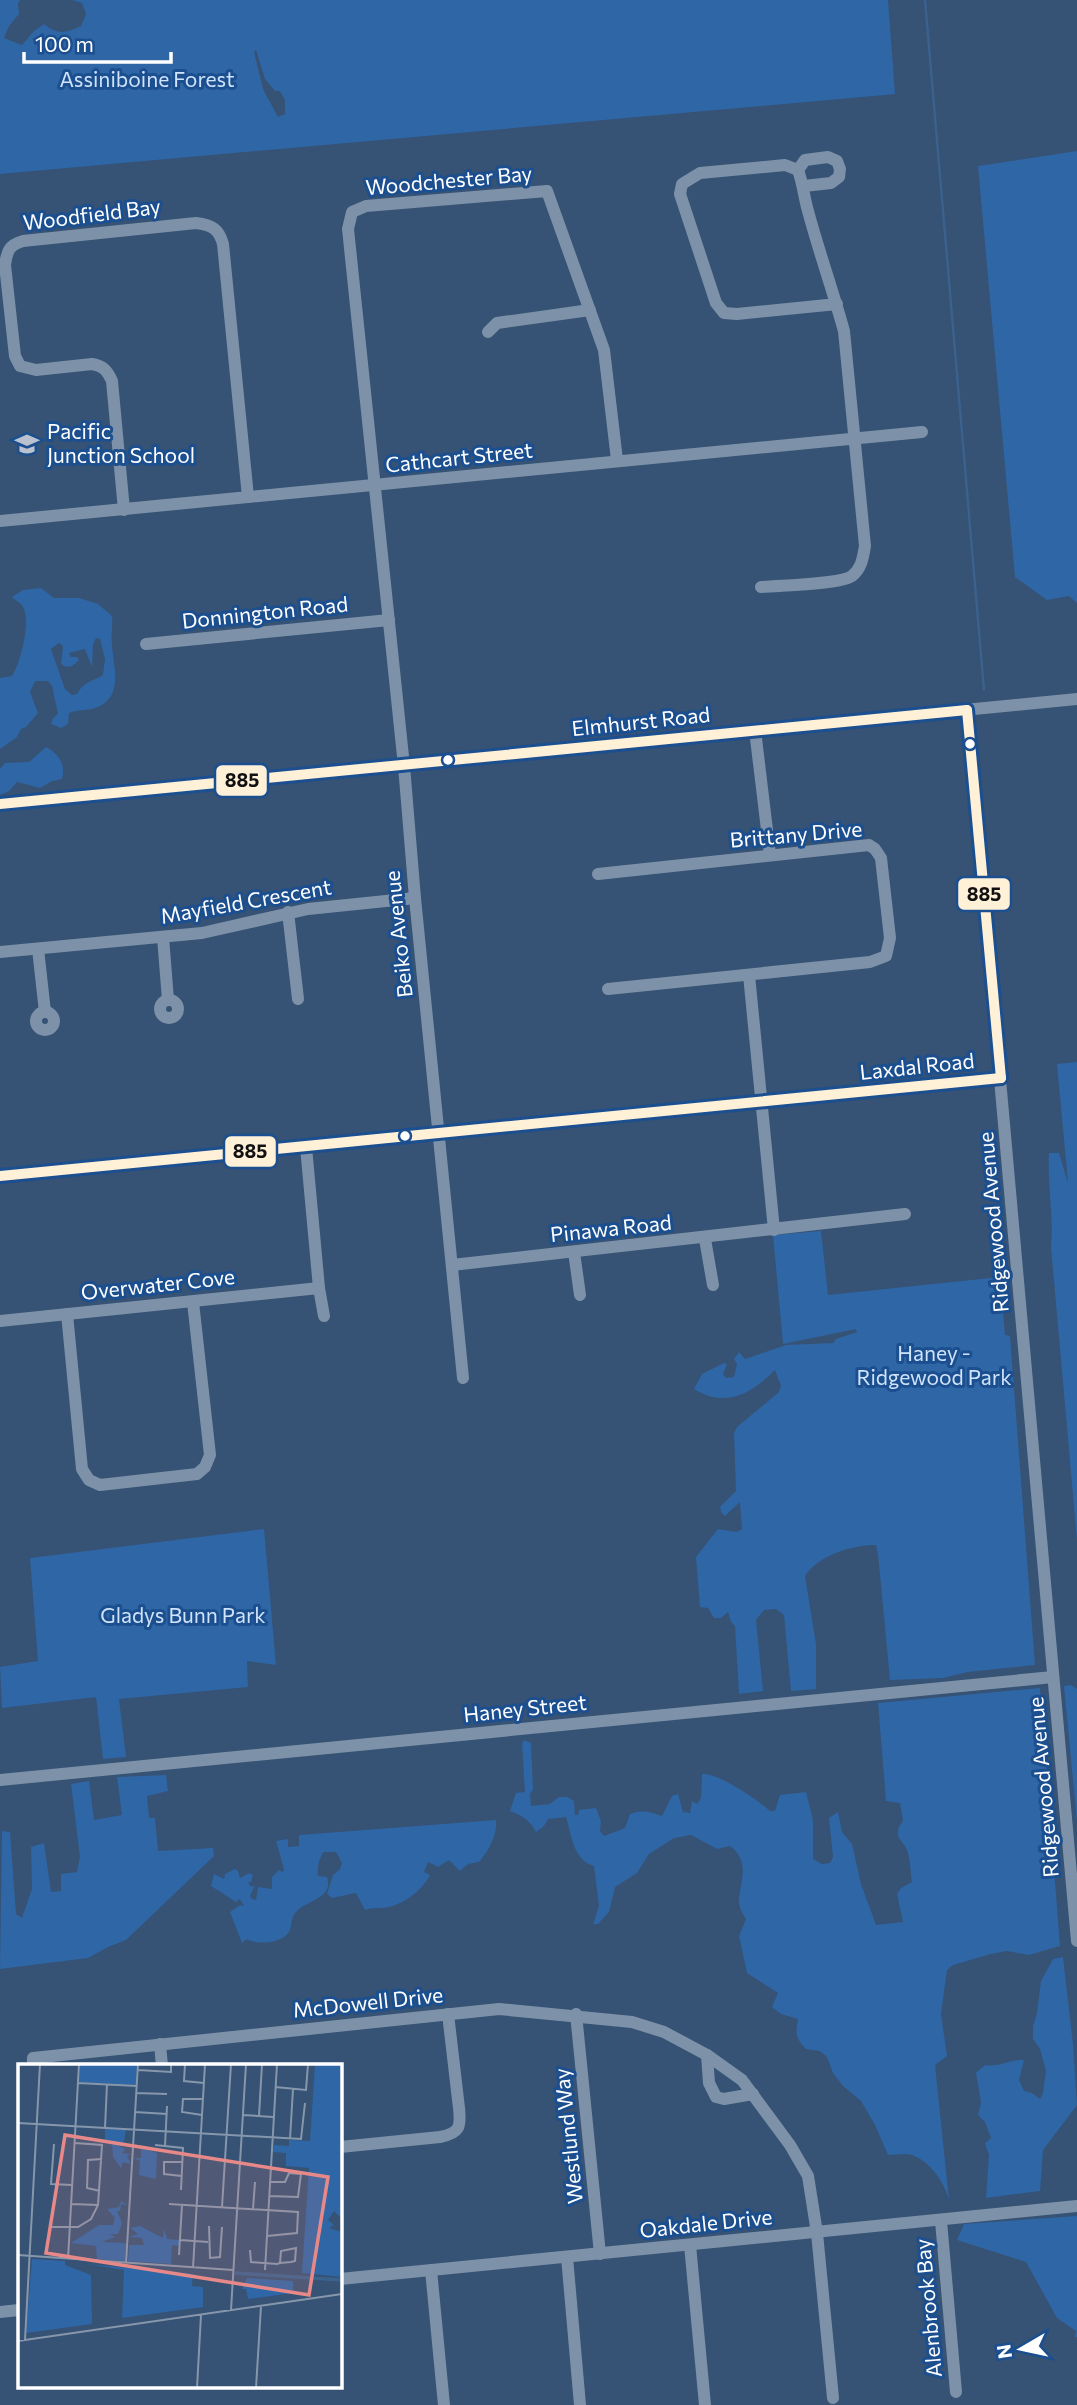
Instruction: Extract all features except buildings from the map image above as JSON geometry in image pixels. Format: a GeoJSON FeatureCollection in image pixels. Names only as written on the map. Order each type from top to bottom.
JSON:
{"type":"FeatureCollection","features":[{"type":"Feature","properties":{"kind":"street"},"geometry":{"type":"LineString","coordinates":[[798,170],[805,160],[828,157],[837,161],[840,169],[839,177],[831,183],[804,186]]}},
{"type":"Feature","properties":{"kind":"street"},"geometry":{"type":"LineString","coordinates":[[761,587],[836,581],[851,576],[863,563],[865,546],[844,331],[837,304],[807,208],[804,186],[798,170],[785,165],[699,173],[682,184],[680,194],[716,303],[724,313],[837,304]]}},
{"type":"Feature","properties":{"kind":"street","name":"Woodchester Bay"},"geometry":{"type":"LineString","coordinates":[[374,486],[348,229],[352,212],[366,206],[547,191],[604,350],[617,460]]}},
{"type":"Feature","properties":{"kind":"street","name":"Woodfield Bay"},"geometry":{"type":"LineString","coordinates":[[124,510],[112,381],[107,372],[101,365],[92,364],[30,369],[20,366],[15,356],[5,265],[6,252],[13,244],[196,223],[210,225],[220,232],[248,498]]}},
{"type":"Feature","properties":{"kind":"street"},"geometry":{"type":"LineString","coordinates":[[488,331],[497,323],[590,310]]}},
{"type":"Feature","properties":{"kind":"street","name":"Cathcart Street"},"geometry":{"type":"LineString","coordinates":[[0,522],[922,432]]}},
{"type":"Feature","properties":{"kind":"street","name":"Beiko Avenue"},"geometry":{"type":"LineString","coordinates":[[374,486],[463,1378]]}},
{"type":"Feature","properties":{"kind":"street","name":"Donnington Road"},"geometry":{"type":"LineString","coordinates":[[146,644],[388,620]]}},
{"type":"Feature","properties":{"kind":"street","name":"Elmhurst Road"},"geometry":{"type":"LineString","coordinates":[[0,804],[1077,699]]}},
{"type":"Feature","properties":{"kind":"street","name":"Ridgewood Avenue"},"geometry":{"type":"LineString","coordinates":[[967,710],[1077,1941]]}},
{"type":"Feature","properties":{"kind":"street"},"geometry":{"type":"LineString","coordinates":[[755,730],[770,855]]}},
{"type":"Feature","properties":{"kind":"street","name":"Brittany Drive"},"geometry":{"type":"LineString","coordinates":[[598,874],[869,845],[881,858],[890,938],[886,956],[870,962],[608,989]]}},
{"type":"Feature","properties":{"kind":"street","name":"Mayfield Crescent"},"geometry":{"type":"LineString","coordinates":[[0,952],[202,933],[288,912],[415,898]]}},
{"type":"Feature","properties":{"kind":"street"},"geometry":{"type":"LineString","coordinates":[[288,912],[298,999]]}},
{"type":"Feature","properties":{"kind":"street"},"geometry":{"type":"LineString","coordinates":[[163,937],[168,1000]]}},
{"type":"Feature","properties":{"kind":"street"},"geometry":{"type":"LineString","coordinates":[[38,948],[45,1012]]}},
{"type":"Feature","properties":{"kind":"street"},"geometry":{"type":"LineString","coordinates":[[749,975],[774,1230]]}},
{"type":"Feature","properties":{"kind":"street","name":"Laxdal Road"},"geometry":{"type":"LineString","coordinates":[[0,1176],[1001,1078]]}},
{"type":"Feature","properties":{"kind":"street"},"geometry":{"type":"LineString","coordinates":[[306,1147],[324,1316]]}},
{"type":"Feature","properties":{"kind":"street","name":"Pinawa Road"},"geometry":{"type":"LineString","coordinates":[[452,1265],[705,1239],[905,1214]]}},
{"type":"Feature","properties":{"kind":"street"},"geometry":{"type":"LineString","coordinates":[[705,1239],[713,1285]]}},
{"type":"Feature","properties":{"kind":"street"},"geometry":{"type":"LineString","coordinates":[[574,1252],[580,1295]]}},
{"type":"Feature","properties":{"kind":"street","name":"Overwater Cove"},"geometry":{"type":"LineString","coordinates":[[0,1321],[319,1288]]}},
{"type":"Feature","properties":{"kind":"street"},"geometry":{"type":"LineString","coordinates":[[67,1314],[82,1468],[89,1480],[100,1485],[197,1474],[205,1466],[210,1455],[193,1302]]}},
{"type":"Feature","properties":{"kind":"street","name":"Haney Street"},"geometry":{"type":"LineString","coordinates":[[0,1780],[1053,1677]]}},
{"type":"Feature","properties":{"kind":"street","name":"McDowell Drive"},"geometry":{"type":"LineString","coordinates":[[33,2064],[33,2058],[499,2009],[576,2014],[647,2025],[707,2055],[736,2075],[753,2094],[798,2157],[808,2176],[817,2233]]}},
{"type":"Feature","properties":{"kind":"street"},"geometry":{"type":"LineString","coordinates":[[341,2147],[440,2137],[452,2135],[458,2129],[459,2108],[448,2014]]}},
{"type":"Feature","properties":{"kind":"street","name":"Westlund Way"},"geometry":{"type":"LineString","coordinates":[[576,2014],[600,2254]]}},
{"type":"Feature","properties":{"kind":"street"},"geometry":{"type":"LineString","coordinates":[[160,2044],[162,2064]]}},
{"type":"Feature","properties":{"kind":"street"},"geometry":{"type":"LineString","coordinates":[[707,2055],[709,2083],[716,2097],[724,2099],[753,2094]]}},
{"type":"Feature","properties":{"kind":"street","name":"Oakdale Drive"},"geometry":{"type":"LineString","coordinates":[[341,2279],[1077,2206]]}},
{"type":"Feature","properties":{"kind":"street","name":"Alenbrook Bay"},"geometry":{"type":"LineString","coordinates":[[941,2221],[956,2392]]}},
{"type":"Feature","properties":{"kind":"street"},"geometry":{"type":"LineString","coordinates":[[817,2233],[833,2398]]}},
{"type":"Feature","properties":{"kind":"street"},"geometry":{"type":"LineString","coordinates":[[690,2245],[705,2405]]}},
{"type":"Feature","properties":{"kind":"street"},"geometry":{"type":"LineString","coordinates":[[567,2257],[580,2405]]}},
{"type":"Feature","properties":{"kind":"street"},"geometry":{"type":"LineString","coordinates":[[431,2270],[444,2405]]}},
{"type":"Feature","properties":{"kind":"street"},"geometry":{"type":"LineString","coordinates":[[0,2312],[18,2310]]}},
{"type":"Feature","properties":{"kind":"green space","name":"Assiniboine Forest"},"geometry":{"type":"Polygon","coordinates":[[[0,0],[20,0],[19,14],[9,26],[4,38],[22,45],[44,24],[62,32],[81,26],[86,14],[82,3],[72,0],[888,0],[895,94],[0,174],[0,0]],[[256,50],[254,52],[263,89],[278,117],[285,114],[285,100],[280,91],[275,91],[265,79],[256,50]]]}},
{"type":"Feature","properties":{"kind":"green space"},"geometry":{"type":"Polygon","coordinates":[[[1077,151],[1077,603],[1069,596],[1047,600],[1015,577],[978,166],[1077,151]]]}},
{"type":"Feature","properties":{"kind":"green space"},"geometry":{"type":"Polygon","coordinates":[[[41,588],[54,598],[79,598],[98,604],[112,616],[114,689],[104,703],[92,709],[69,713],[68,724],[61,728],[51,724],[58,714],[52,686],[48,681],[35,681],[30,692],[38,713],[21,729],[17,737],[0,749],[0,678],[12,676],[21,653],[26,616],[22,605],[12,597],[23,590],[41,588]],[[96,638],[93,645],[92,667],[85,649],[69,653],[71,657],[77,657],[79,660],[66,667],[61,664],[63,646],[59,643],[51,649],[65,689],[72,695],[77,694],[85,684],[103,675],[105,659],[100,639],[96,638]]]}},
{"type":"Feature","properties":{"kind":"green space"},"geometry":{"type":"Polygon","coordinates":[[[46,747],[60,760],[62,779],[40,788],[17,782],[9,791],[0,795],[0,769],[5,763],[29,762],[46,747]]]}},
{"type":"Feature","properties":{"kind":"green space"},"geometry":{"type":"Polygon","coordinates":[[[1077,1062],[1077,1540],[1051,1247],[1049,1153],[1059,1153],[1068,1183],[1057,1064],[1077,1062]]]}},
{"type":"Feature","properties":{"kind":"green space","name":"Haney - Ridgewood Park"},"geometry":{"type":"Polygon","coordinates":[[[821,1231],[828,1295],[1000,1277],[1005,1335],[1010,1336],[1035,1665],[968,1672],[943,1678],[890,1680],[878,1554],[876,1545],[867,1545],[827,1557],[805,1576],[816,1644],[816,1689],[791,1691],[784,1615],[776,1609],[764,1610],[756,1620],[763,1691],[739,1694],[735,1626],[728,1612],[721,1618],[714,1618],[708,1608],[700,1607],[696,1557],[718,1529],[737,1532],[742,1529],[740,1502],[725,1516],[720,1507],[736,1491],[734,1433],[737,1427],[779,1392],[781,1386],[775,1370],[738,1396],[717,1398],[694,1389],[702,1374],[724,1363],[727,1364],[723,1374],[726,1378],[734,1377],[737,1364],[734,1359],[739,1352],[745,1359],[786,1345],[833,1343],[836,1339],[857,1332],[856,1329],[783,1344],[773,1235],[821,1231]]]}},
{"type":"Feature","properties":{"kind":"green space","name":"Gladys Bunn Park"},"geometry":{"type":"Polygon","coordinates":[[[264,1529],[276,1665],[247,1661],[248,1687],[119,1699],[126,1757],[103,1759],[96,1697],[2,1708],[0,1667],[38,1661],[30,1558],[264,1529]]]}},
{"type":"Feature","properties":{"kind":"green space"},"geometry":{"type":"Polygon","coordinates":[[[1071,1685],[1077,1689],[1077,1822],[1064,1686],[1071,1685]]]}},
{"type":"Feature","properties":{"kind":"green space"},"geometry":{"type":"Polygon","coordinates":[[[1040,1688],[1060,1946],[1029,1955],[1007,1951],[991,1954],[953,1965],[947,1970],[941,2014],[947,2056],[935,2065],[949,2200],[944,2186],[925,2162],[909,2154],[888,2155],[861,2101],[843,2086],[833,2073],[827,2057],[820,2051],[806,2049],[798,2039],[798,2019],[781,2014],[772,2007],[778,1993],[747,1973],[739,1936],[746,1919],[739,1901],[742,1864],[730,1846],[717,1849],[691,1835],[674,1838],[649,1854],[637,1873],[615,1887],[609,1912],[598,1924],[593,1924],[599,1906],[594,1866],[577,1853],[566,1817],[548,1819],[536,1832],[525,1818],[510,1811],[516,1793],[525,1792],[524,1740],[531,1743],[531,1806],[550,1804],[559,1797],[567,1797],[574,1801],[575,1815],[578,1815],[579,1810],[596,1808],[601,1821],[600,1831],[604,1836],[625,1828],[630,1814],[634,1812],[662,1816],[672,1796],[678,1794],[683,1812],[690,1813],[692,1801],[697,1804],[701,1798],[702,1774],[727,1782],[770,1811],[775,1811],[780,1795],[806,1792],[813,1820],[813,1859],[822,1864],[830,1863],[833,1857],[829,1818],[838,1812],[842,1832],[852,1844],[861,1884],[876,1925],[903,1922],[897,1894],[901,1888],[912,1882],[910,1864],[907,1850],[898,1836],[898,1828],[903,1821],[900,1803],[886,1801],[878,1703],[1040,1688]]]}},
{"type":"Feature","properties":{"kind":"green space"},"geometry":{"type":"Polygon","coordinates":[[[166,1775],[168,1791],[147,1796],[149,1818],[155,1818],[158,1851],[213,1848],[214,1856],[126,1940],[88,1958],[0,1969],[2,1831],[10,1832],[16,1914],[22,1918],[32,1889],[31,1847],[44,1843],[51,1892],[61,1891],[61,1874],[77,1872],[80,1857],[71,1784],[89,1781],[94,1820],[122,1815],[117,1777],[166,1775]]]}},
{"type":"Feature","properties":{"kind":"green space"},"geometry":{"type":"Polygon","coordinates":[[[496,1820],[492,1842],[479,1862],[468,1864],[460,1871],[449,1860],[438,1867],[428,1862],[424,1872],[430,1875],[422,1887],[411,1897],[390,1907],[365,1910],[356,1893],[332,1898],[327,1894],[333,1875],[342,1863],[336,1852],[324,1852],[318,1867],[318,1876],[327,1877],[327,1890],[297,1911],[289,1932],[275,1941],[263,1943],[247,1939],[242,1943],[230,1912],[240,1905],[244,1906],[240,1899],[236,1902],[211,1886],[214,1874],[224,1879],[225,1874],[235,1869],[240,1878],[249,1873],[253,1875],[251,1882],[248,1882],[251,1887],[255,1885],[250,1896],[256,1900],[258,1887],[272,1889],[272,1877],[279,1870],[283,1872],[276,1841],[288,1839],[288,1847],[299,1846],[299,1835],[496,1820]]]}},
{"type":"Feature","properties":{"kind":"green space"},"geometry":{"type":"Polygon","coordinates":[[[1063,1957],[1077,2105],[1043,2150],[1040,2191],[986,2198],[989,2155],[985,2143],[991,2138],[985,2122],[978,2115],[981,2102],[976,2073],[985,2065],[1024,2060],[1019,2080],[1024,2091],[1040,2099],[1046,2071],[1040,2049],[1033,2039],[1033,2026],[1041,1981],[1053,1959],[1063,1957]]]}},
{"type":"Feature","properties":{"kind":"green space"},"geometry":{"type":"Polygon","coordinates":[[[1077,2216],[1077,2337],[1076,2331],[1057,2318],[1026,2262],[957,2240],[964,2224],[1077,2216]]]}},
{"type":"Feature","properties":{"kind":"waterway"},"geometry":{"type":"LineString","coordinates":[[925,0],[984,690]]}},
{"type":"Feature","properties":{"kind":"transit line","name":"885"},"geometry":{"type":"LineString","coordinates":[[967,710],[1001,1078]]}},
{"type":"Feature","properties":{"kind":"transit line","name":"885"},"geometry":{"type":"LineString","coordinates":[[0,804],[967,710]]}},
{"type":"Feature","properties":{"kind":"transit line","name":"885"},"geometry":{"type":"LineString","coordinates":[[0,1176],[1001,1078]]}},
{"type":"Feature","properties":{"kind":"place","name":"Pacific Junction School"},"geometry":{"type":"Point","coordinates":[27,444]}}]}
